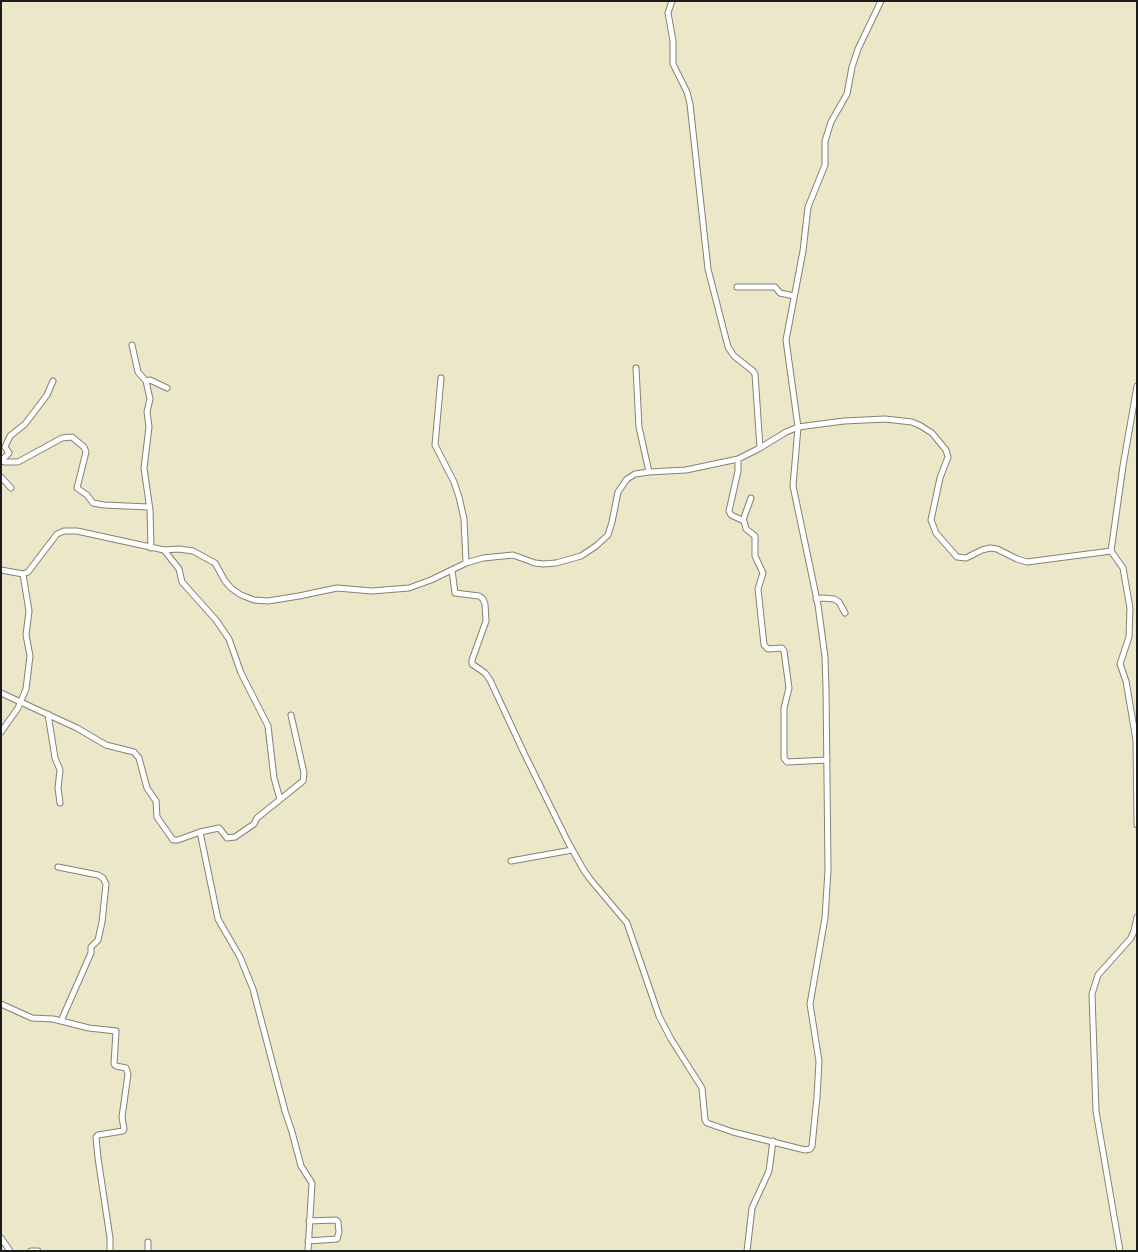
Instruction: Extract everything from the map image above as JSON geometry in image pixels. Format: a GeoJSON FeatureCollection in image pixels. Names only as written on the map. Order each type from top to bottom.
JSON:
{"type":"FeatureCollection","features":[{"type":"Feature","properties":{"kind":"street"},"geometry":{"type":"LineString","coordinates":[[672,1],[668,14],[674,41],[673,64],[686,89],[690,104],[708,269],[728,349],[754,371],[755,374],[760,448]]}},
{"type":"Feature","properties":{"kind":"street"},"geometry":{"type":"LineString","coordinates":[[452,570],[455,593],[479,596],[485,604],[486,621],[472,664],[485,673],[490,680],[572,850],[590,880],[627,922],[659,1016],[702,1088],[704,1120],[733,1132],[807,1150],[812,1146],[819,1061],[810,1004],[822,938],[829,852],[825,657],[794,486],[798,427],[786,343],[789,318],[803,251],[808,206],[825,166],[825,141],[831,122],[847,94],[852,67],[858,49],[881,1]]}},
{"type":"Feature","properties":{"kind":"street"},"geometry":{"type":"LineString","coordinates":[[737,288],[776,287],[780,293],[794,296]]}},
{"type":"Feature","properties":{"kind":"street"},"geometry":{"type":"LineString","coordinates":[[132,345],[138,372],[146,381],[150,399],[147,412],[149,427],[144,465],[149,506],[151,548]]}},
{"type":"Feature","properties":{"kind":"street"},"geometry":{"type":"LineString","coordinates":[[636,368],[639,427],[649,472]]}},
{"type":"Feature","properties":{"kind":"street"},"geometry":{"type":"LineString","coordinates":[[441,378],[434,442],[454,482],[462,508],[466,563]]}},
{"type":"Feature","properties":{"kind":"street"},"geometry":{"type":"LineString","coordinates":[[146,381],[150,380],[166,388]]}},
{"type":"Feature","properties":{"kind":"street"},"geometry":{"type":"LineString","coordinates":[[2,463],[9,453],[5,447],[10,436],[25,424],[46,397],[53,381]]}},
{"type":"Feature","properties":{"kind":"street"},"geometry":{"type":"LineString","coordinates":[[1137,386],[1111,551],[1123,568],[1130,608],[1129,637],[1120,664],[1126,681],[1136,740],[1137,825]]}},
{"type":"Feature","properties":{"kind":"street"},"geometry":{"type":"LineString","coordinates":[[1,570],[23,574],[28,572],[54,536],[64,531],[85,532],[164,550],[185,549],[207,557],[216,563],[225,581],[231,588],[242,595],[260,600],[306,596],[337,588],[372,591],[409,588],[431,580],[466,563],[490,558],[513,555],[535,563],[546,564],[581,556],[596,546],[609,533],[618,494],[625,481],[635,474],[686,470],[738,459],[798,427],[844,421],[886,419],[912,422],[921,426],[929,431],[945,449],[948,455],[940,478],[931,520],[936,533],[958,558],[966,558],[983,549],[990,548],[998,549],[1017,560],[1027,562],[1111,551]]}},
{"type":"Feature","properties":{"kind":"street"},"geometry":{"type":"LineString","coordinates":[[2,463],[18,462],[62,438],[72,436],[76,438],[86,451],[77,486],[78,490],[95,504],[149,506]]}},
{"type":"Feature","properties":{"kind":"street"},"geometry":{"type":"LineString","coordinates":[[738,459],[738,471],[729,511],[731,515],[743,520]]}},
{"type":"Feature","properties":{"kind":"street"},"geometry":{"type":"LineString","coordinates":[[1,477],[11,488]]}},
{"type":"Feature","properties":{"kind":"street"},"geometry":{"type":"LineString","coordinates":[[751,498],[743,520],[746,529],[755,536],[755,556],[763,572],[758,589],[764,645],[768,649],[782,648],[784,651],[789,687],[784,708],[785,760],[787,762],[827,760]]}},
{"type":"Feature","properties":{"kind":"street"},"geometry":{"type":"LineString","coordinates":[[164,550],[179,569],[182,582],[216,620],[229,639],[240,673],[268,726],[274,778],[280,799]]}},
{"type":"Feature","properties":{"kind":"street"},"geometry":{"type":"LineString","coordinates":[[1,732],[22,701],[26,689],[30,656],[26,635],[29,611],[23,574]]}},
{"type":"Feature","properties":{"kind":"street"},"geometry":{"type":"LineString","coordinates":[[816,599],[834,599],[839,602],[845,613]]}},
{"type":"Feature","properties":{"kind":"street"},"geometry":{"type":"LineString","coordinates":[[1,693],[22,701],[106,745],[134,752],[141,762],[148,788],[156,801],[158,817],[173,840],[219,828],[227,838],[231,838],[254,824],[257,818],[301,782],[305,776],[291,715]]}},
{"type":"Feature","properties":{"kind":"street"},"geometry":{"type":"LineString","coordinates":[[48,714],[55,758],[60,770],[58,788],[60,803]]}},
{"type":"Feature","properties":{"kind":"street"},"geometry":{"type":"LineString","coordinates":[[200,832],[218,919],[240,958],[253,989],[301,1166],[312,1183],[308,1251]]}},
{"type":"Feature","properties":{"kind":"street"},"geometry":{"type":"LineString","coordinates":[[511,861],[572,850]]}},
{"type":"Feature","properties":{"kind":"street"},"geometry":{"type":"LineString","coordinates":[[58,867],[98,875],[106,884],[98,940],[91,947],[91,953],[62,1021]]}},
{"type":"Feature","properties":{"kind":"street"},"geometry":{"type":"LineString","coordinates":[[1120,1251],[1096,1111],[1092,1004],[1098,975],[1131,938],[1137,917]]}},
{"type":"Feature","properties":{"kind":"street"},"geometry":{"type":"LineString","coordinates":[[1,1004],[29,1017],[62,1021],[89,1028],[115,1030],[114,1063],[116,1066],[127,1070],[122,1117],[124,1129],[96,1137],[110,1238],[110,1251]]}},
{"type":"Feature","properties":{"kind":"street"},"geometry":{"type":"LineString","coordinates":[[747,1251],[752,1208],[769,1171],[773,1141]]}},
{"type":"Feature","properties":{"kind":"street"},"geometry":{"type":"LineString","coordinates":[[308,1242],[337,1239],[339,1232],[336,1220],[309,1221]]}},
{"type":"Feature","properties":{"kind":"street"},"geometry":{"type":"LineString","coordinates":[[1,1238],[10,1251]]}},
{"type":"Feature","properties":{"kind":"street"},"geometry":{"type":"LineString","coordinates":[[148,1242],[148,1251]]}},
{"type":"Feature","properties":{"kind":"street"},"geometry":{"type":"LineString","coordinates":[[31,1251],[38,1251]]}}]}
